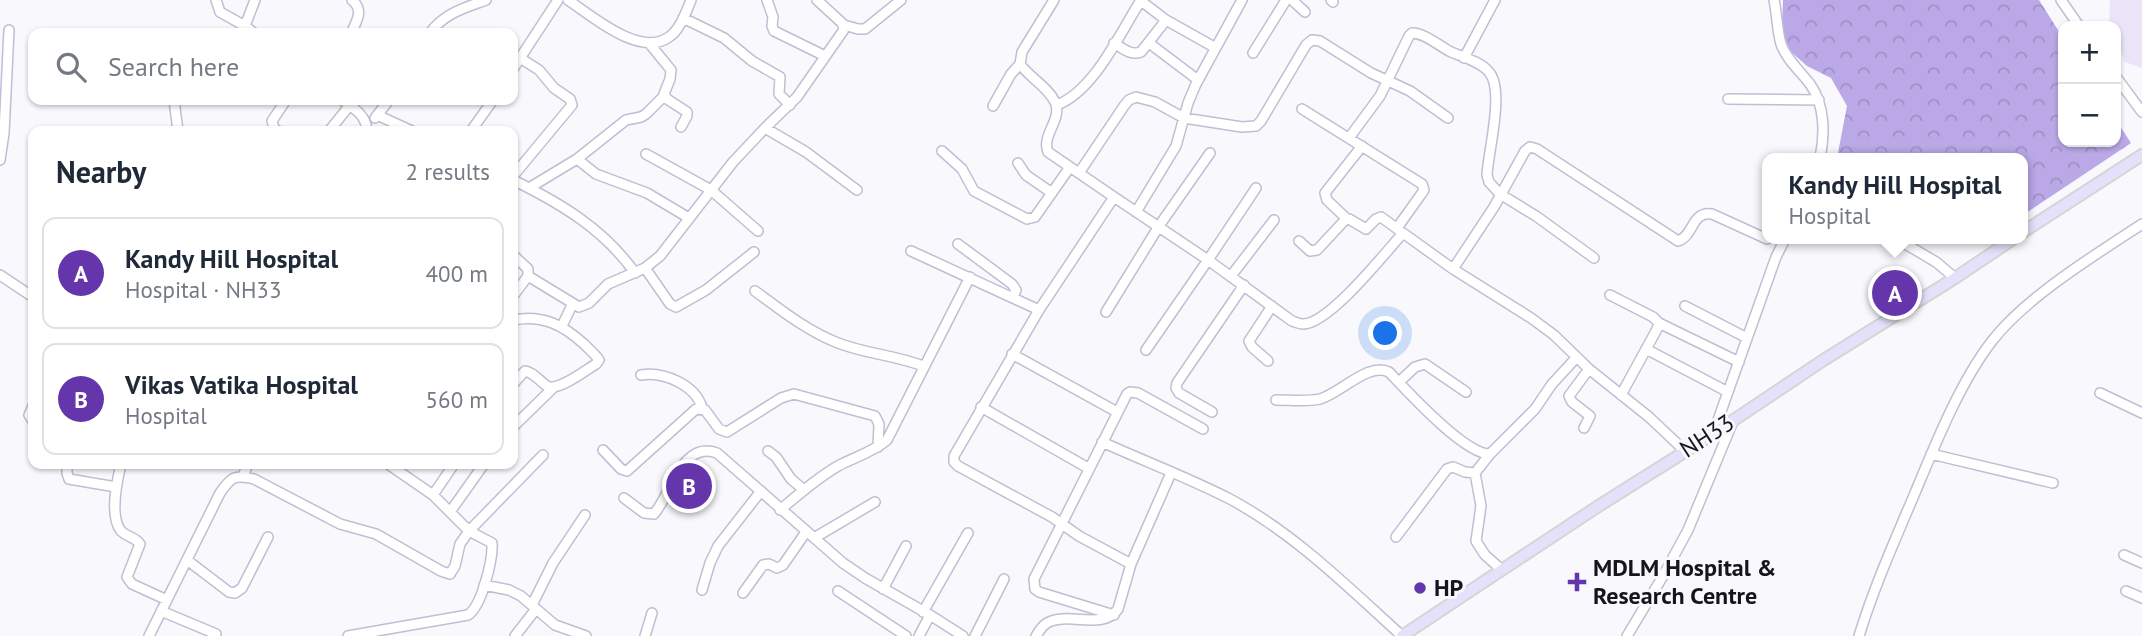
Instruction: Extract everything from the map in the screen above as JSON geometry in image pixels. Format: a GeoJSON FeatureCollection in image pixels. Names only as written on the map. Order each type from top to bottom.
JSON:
{"type":"FeatureCollection","features":[{"type":"Feature","properties":{"kind":"main road"},"geometry":{"type":"LineString","coordinates":[[2028,229],[2142,155]]}},
{"type":"Feature","properties":{"kind":"main road","name":"NH33"},"geometry":{"type":"LineString","coordinates":[[1402,636],[2006,244]]}},
{"type":"Feature","properties":{"kind":"street"},"geometry":{"type":"LineString","coordinates":[[216,0],[219,12],[248,28]]}},
{"type":"Feature","properties":{"kind":"street"},"geometry":{"type":"LineString","coordinates":[[245,26],[255,0]]}},
{"type":"Feature","properties":{"kind":"street"},"geometry":{"type":"LineString","coordinates":[[352,0],[359,6],[360,11],[353,28]]}},
{"type":"Feature","properties":{"kind":"street"},"geometry":{"type":"LineString","coordinates":[[434,28],[446,16],[486,0]]}},
{"type":"Feature","properties":{"kind":"street"},"geometry":{"type":"LineString","coordinates":[[518,61],[558,0]]}},
{"type":"Feature","properties":{"kind":"street"},"geometry":{"type":"LineString","coordinates":[[568,0],[628,38],[649,44],[669,38],[691,0]]}},
{"type":"Feature","properties":{"kind":"street"},"geometry":{"type":"LineString","coordinates":[[767,0],[773,17],[774,31],[825,56]]}},
{"type":"Feature","properties":{"kind":"street"},"geometry":{"type":"LineString","coordinates":[[817,0],[844,25],[858,29],[865,29],[901,0]]}},
{"type":"Feature","properties":{"kind":"street"},"geometry":{"type":"LineString","coordinates":[[993,106],[1011,74],[1020,64],[1022,52],[1054,0]]}},
{"type":"Feature","properties":{"kind":"street"},"geometry":{"type":"LineString","coordinates":[[1057,105],[1068,101],[1086,85],[1141,0],[1166,20],[1214,47]]}},
{"type":"Feature","properties":{"kind":"street"},"geometry":{"type":"LineString","coordinates":[[1136,212],[1176,146],[1198,79],[1242,0]]}},
{"type":"Feature","properties":{"kind":"street"},"geometry":{"type":"LineString","coordinates":[[1253,53],[1286,0]]}},
{"type":"Feature","properties":{"kind":"street"},"geometry":{"type":"LineString","coordinates":[[1292,0],[1305,12]]}},
{"type":"Feature","properties":{"kind":"street"},"geometry":{"type":"LineString","coordinates":[[1464,58],[1494,0]]}},
{"type":"Feature","properties":{"kind":"street"},"geometry":{"type":"LineString","coordinates":[[1774,0],[1781,43],[1788,58],[1819,100],[1822,118],[1821,153]]}},
{"type":"Feature","properties":{"kind":"street"},"geometry":{"type":"LineString","coordinates":[[2061,0],[2076,21]]}},
{"type":"Feature","properties":{"kind":"street"},"geometry":{"type":"LineString","coordinates":[[683,18],[724,38],[752,61],[780,77],[779,94],[790,105]]}},
{"type":"Feature","properties":{"kind":"street"},"geometry":{"type":"LineString","coordinates":[[1114,43],[1136,54],[1149,43],[1166,20]]}},
{"type":"Feature","properties":{"kind":"street"},"geometry":{"type":"LineString","coordinates":[[528,276],[579,307],[584,306],[608,284],[645,268],[660,256],[733,162],[807,85],[843,31],[844,25]]}},
{"type":"Feature","properties":{"kind":"street"},"geometry":{"type":"LineString","coordinates":[[0,160],[4,134],[9,30]]}},
{"type":"Feature","properties":{"kind":"street"},"geometry":{"type":"LineString","coordinates":[[1349,138],[1389,82],[1405,43],[1412,33],[1418,34],[1482,66],[1493,77],[1496,103],[1487,175],[1489,182],[1500,194],[1594,258]]}},
{"type":"Feature","properties":{"kind":"street"},"geometry":{"type":"LineString","coordinates":[[1079,173],[1129,100],[1136,97],[1145,98],[1184,118],[1242,127],[1256,126],[1306,45],[1312,40],[1320,41],[1356,64],[1410,91],[1448,118]]}},
{"type":"Feature","properties":{"kind":"street"},"geometry":{"type":"LineString","coordinates":[[1149,43],[1198,79]]}},
{"type":"Feature","properties":{"kind":"street"},"geometry":{"type":"LineString","coordinates":[[529,188],[577,159],[626,120],[646,114],[664,96],[671,70],[649,44]]}},
{"type":"Feature","properties":{"kind":"street"},"geometry":{"type":"LineString","coordinates":[[518,172],[572,105],[539,70],[520,58]]}},
{"type":"Feature","properties":{"kind":"street"},"geometry":{"type":"LineString","coordinates":[[1020,64],[1057,105],[1057,112],[1046,139],[1046,147],[1053,156],[1298,323],[1310,322],[1353,291],[1400,231],[1424,187],[1302,109]]}},
{"type":"Feature","properties":{"kind":"street"},"geometry":{"type":"LineString","coordinates":[[2121,84],[2142,111]]}},
{"type":"Feature","properties":{"kind":"street"},"geometry":{"type":"LineString","coordinates":[[664,96],[687,112],[681,127]]}},
{"type":"Feature","properties":{"kind":"street"},"geometry":{"type":"LineString","coordinates":[[1728,99],[1819,100]]}},
{"type":"Feature","properties":{"kind":"street"},"geometry":{"type":"LineString","coordinates":[[175,105],[177,126]]}},
{"type":"Feature","properties":{"kind":"street"},"geometry":{"type":"LineString","coordinates":[[273,126],[272,121],[283,105]]}},
{"type":"Feature","properties":{"kind":"street"},"geometry":{"type":"LineString","coordinates":[[332,126],[344,105]]}},
{"type":"Feature","properties":{"kind":"street"},"geometry":{"type":"LineString","coordinates":[[350,105],[360,113],[366,126]]}},
{"type":"Feature","properties":{"kind":"street"},"geometry":{"type":"LineString","coordinates":[[369,126],[385,105]]}},
{"type":"Feature","properties":{"kind":"street"},"geometry":{"type":"LineString","coordinates":[[475,126],[489,105]]}},
{"type":"Feature","properties":{"kind":"street"},"geometry":{"type":"LineString","coordinates":[[377,115],[401,126]]}},
{"type":"Feature","properties":{"kind":"street"},"geometry":{"type":"LineString","coordinates":[[765,128],[806,152],[856,190]]}},
{"type":"Feature","properties":{"kind":"street"},"geometry":{"type":"LineString","coordinates":[[1362,146],[1325,192],[1326,200],[1347,219],[1366,229],[1381,217],[1453,269],[1531,318],[1649,417],[1685,451]]}},
{"type":"Feature","properties":{"kind":"street"},"geometry":{"type":"LineString","coordinates":[[1453,269],[1525,151],[1534,147],[1678,241],[1685,238],[1696,218],[1706,213],[1762,236]]}},
{"type":"Feature","properties":{"kind":"street"},"geometry":{"type":"LineString","coordinates":[[942,152],[962,169],[974,191],[1027,219],[1035,218],[1070,167]]}},
{"type":"Feature","properties":{"kind":"street"},"geometry":{"type":"LineString","coordinates":[[1105,312],[1159,226],[1210,153]]}},
{"type":"Feature","properties":{"kind":"street"},"geometry":{"type":"LineString","coordinates":[[646,155],[711,190],[758,231]]}},
{"type":"Feature","properties":{"kind":"street"},"geometry":{"type":"LineString","coordinates":[[577,159],[596,174],[647,193],[689,218]]}},
{"type":"Feature","properties":{"kind":"street"},"geometry":{"type":"LineString","coordinates":[[1018,163],[1026,176],[1052,193]]}},
{"type":"Feature","properties":{"kind":"street"},"geometry":{"type":"LineString","coordinates":[[518,181],[561,204],[583,220],[617,249],[635,273]]}},
{"type":"Feature","properties":{"kind":"street"},"geometry":{"type":"LineString","coordinates":[[1146,350],[1256,188]]}},
{"type":"Feature","properties":{"kind":"street"},"geometry":{"type":"LineString","coordinates":[[1114,198],[1012,354],[955,452],[954,462],[1131,564]]}},
{"type":"Feature","properties":{"kind":"street"},"geometry":{"type":"LineString","coordinates":[[1299,241],[1310,251],[1317,250],[1347,219]]}},
{"type":"Feature","properties":{"kind":"street"},"geometry":{"type":"LineString","coordinates":[[1231,276],[1274,220]]}},
{"type":"Feature","properties":{"kind":"street"},"geometry":{"type":"LineString","coordinates":[[1859,636],[1880,574],[1931,454],[1951,412],[1992,341],[2024,309],[2058,282],[2142,224]]}},
{"type":"Feature","properties":{"kind":"street"},"geometry":{"type":"LineString","coordinates":[[958,244],[1012,284],[1016,290],[1013,298]]}},
{"type":"Feature","properties":{"kind":"street"},"geometry":{"type":"LineString","coordinates":[[1713,434],[1782,244]]}},
{"type":"Feature","properties":{"kind":"street"},"geometry":{"type":"LineString","coordinates":[[1905,244],[1936,262],[1955,278]]}},
{"type":"Feature","properties":{"kind":"street"},"geometry":{"type":"LineString","coordinates":[[911,251],[1039,310]]}},
{"type":"Feature","properties":{"kind":"street"},"geometry":{"type":"LineString","coordinates":[[645,268],[670,304],[676,307],[706,290],[754,252]]}},
{"type":"Feature","properties":{"kind":"street"},"geometry":{"type":"LineString","coordinates":[[518,259],[528,269],[528,276],[518,289]]}},
{"type":"Feature","properties":{"kind":"street"},"geometry":{"type":"LineString","coordinates":[[0,275],[28,294]]}},
{"type":"Feature","properties":{"kind":"street"},"geometry":{"type":"LineString","coordinates":[[780,510],[804,489],[887,440],[970,277]]}},
{"type":"Feature","properties":{"kind":"street"},"geometry":{"type":"LineString","coordinates":[[1212,412],[1179,393],[1177,383],[1244,285]]}},
{"type":"Feature","properties":{"kind":"street"},"geometry":{"type":"LineString","coordinates":[[755,291],[816,333],[861,351],[901,357],[923,366]]}},
{"type":"Feature","properties":{"kind":"street"},"geometry":{"type":"LineString","coordinates":[[1610,295],[1653,317],[1659,323],[1739,362]]}},
{"type":"Feature","properties":{"kind":"street"},"geometry":{"type":"LineString","coordinates":[[562,326],[572,304]]}},
{"type":"Feature","properties":{"kind":"street"},"geometry":{"type":"LineString","coordinates":[[1268,361],[1249,341],[1272,306]]}},
{"type":"Feature","properties":{"kind":"street"},"geometry":{"type":"LineString","coordinates":[[1685,306],[1747,338]]}},
{"type":"Feature","properties":{"kind":"street"},"geometry":{"type":"LineString","coordinates":[[518,320],[539,318],[562,326],[599,360],[553,388],[518,422]]}},
{"type":"Feature","properties":{"kind":"street"},"geometry":{"type":"LineString","coordinates":[[1621,395],[1659,323]]}},
{"type":"Feature","properties":{"kind":"street"},"geometry":{"type":"LineString","coordinates":[[1646,349],[1728,392]]}},
{"type":"Feature","properties":{"kind":"street"},"geometry":{"type":"LineString","coordinates":[[1012,354],[1117,412]]}},
{"type":"Feature","properties":{"kind":"street"},"geometry":{"type":"LineString","coordinates":[[1502,570],[1485,555],[1476,541],[1481,506],[1475,473],[1535,409],[1552,384],[1576,358]]}},
{"type":"Feature","properties":{"kind":"street"},"geometry":{"type":"LineString","coordinates":[[1399,382],[1415,367],[1425,364],[1466,391]]}},
{"type":"Feature","properties":{"kind":"street"},"geometry":{"type":"LineString","coordinates":[[1276,400],[1303,401],[1327,397],[1377,368],[1389,372],[1461,441],[1478,452],[1490,454]]}},
{"type":"Feature","properties":{"kind":"street"},"geometry":{"type":"LineString","coordinates":[[1584,428],[1590,416],[1569,396],[1589,369]]}},
{"type":"Feature","properties":{"kind":"street"},"geometry":{"type":"LineString","coordinates":[[518,377],[522,372],[528,371],[553,388]]}},
{"type":"Feature","properties":{"kind":"street"},"geometry":{"type":"LineString","coordinates":[[641,375],[659,374],[677,382],[696,395],[702,408],[719,429],[727,432],[780,398],[794,394],[874,416],[878,424],[878,447]]}},
{"type":"Feature","properties":{"kind":"street"},"geometry":{"type":"LineString","coordinates":[[1114,615],[1035,589],[1034,579],[1126,394],[1134,392],[1203,429]]}},
{"type":"Feature","properties":{"kind":"street"},"geometry":{"type":"LineString","coordinates":[[2100,393],[2142,413]]}},
{"type":"Feature","properties":{"kind":"street"},"geometry":{"type":"LineString","coordinates":[[981,407],[1088,468]]}},
{"type":"Feature","properties":{"kind":"street"},"geometry":{"type":"LineString","coordinates":[[603,450],[621,469],[627,471],[696,409],[702,408]]}},
{"type":"Feature","properties":{"kind":"street"},"geometry":{"type":"LineString","coordinates":[[1627,636],[1688,530],[1735,418]]}},
{"type":"Feature","properties":{"kind":"street"},"geometry":{"type":"LineString","coordinates":[[1102,442],[1230,499],[1320,561],[1402,636]]}},
{"type":"Feature","properties":{"kind":"street"},"geometry":{"type":"LineString","coordinates":[[624,498],[644,513],[654,514],[690,457],[699,451],[718,453],[780,510],[844,563],[963,636]]}},
{"type":"Feature","properties":{"kind":"street"},"geometry":{"type":"LineString","coordinates":[[768,451],[780,462],[791,479],[804,489]]}},
{"type":"Feature","properties":{"kind":"street"},"geometry":{"type":"LineString","coordinates":[[1931,454],[2053,483]]}},
{"type":"Feature","properties":{"kind":"street"},"geometry":{"type":"LineString","coordinates":[[149,636],[220,493],[228,481],[235,477],[254,479],[340,524],[376,534],[446,574],[453,571],[460,544],[469,531],[544,455]]}},
{"type":"Feature","properties":{"kind":"street"},"geometry":{"type":"LineString","coordinates":[[1396,537],[1447,469],[1453,467],[1475,473]]}},
{"type":"Feature","properties":{"kind":"street"},"geometry":{"type":"LineString","coordinates":[[67,469],[69,479],[116,487]]}},
{"type":"Feature","properties":{"kind":"street"},"geometry":{"type":"LineString","coordinates":[[120,469],[115,509],[119,528],[140,544],[128,573],[129,580],[167,600]]}},
{"type":"Feature","properties":{"kind":"street"},"geometry":{"type":"LineString","coordinates":[[243,476],[246,469]]}},
{"type":"Feature","properties":{"kind":"street"},"geometry":{"type":"LineString","coordinates":[[348,636],[468,615],[476,609],[492,543],[469,531],[404,469]]}},
{"type":"Feature","properties":{"kind":"street"},"geometry":{"type":"LineString","coordinates":[[433,495],[451,469]]}},
{"type":"Feature","properties":{"kind":"street"},"geometry":{"type":"LineString","coordinates":[[450,512],[480,469]]}},
{"type":"Feature","properties":{"kind":"street"},"geometry":{"type":"LineString","coordinates":[[1036,636],[1043,626],[1055,620],[1101,619],[1114,615],[1131,564],[1171,473]]}},
{"type":"Feature","properties":{"kind":"street"},"geometry":{"type":"LineString","coordinates":[[702,590],[718,546],[761,491]]}},
{"type":"Feature","properties":{"kind":"street"},"geometry":{"type":"LineString","coordinates":[[743,593],[763,565],[769,564],[777,568],[783,565],[810,535],[875,502]]}},
{"type":"Feature","properties":{"kind":"street"},"geometry":{"type":"LineString","coordinates":[[515,636],[534,607],[554,563],[585,515]]}},
{"type":"Feature","properties":{"kind":"street"},"geometry":{"type":"LineString","coordinates":[[919,636],[926,613],[968,533]]}},
{"type":"Feature","properties":{"kind":"street"},"geometry":{"type":"LineString","coordinates":[[187,559],[229,592],[235,593],[242,588],[268,537]]}},
{"type":"Feature","properties":{"kind":"street"},"geometry":{"type":"LineString","coordinates":[[883,589],[906,546]]}},
{"type":"Feature","properties":{"kind":"street"},"geometry":{"type":"LineString","coordinates":[[2124,555],[2142,563]]}},
{"type":"Feature","properties":{"kind":"street"},"geometry":{"type":"LineString","coordinates":[[975,636],[1004,579]]}},
{"type":"Feature","properties":{"kind":"street"},"geometry":{"type":"LineString","coordinates":[[484,584],[509,590],[555,625],[586,636]]}},
{"type":"Feature","properties":{"kind":"street"},"geometry":{"type":"LineString","coordinates":[[838,591],[906,636]]}},
{"type":"Feature","properties":{"kind":"street"},"geometry":{"type":"LineString","coordinates":[[2126,591],[2142,598]]}},
{"type":"Feature","properties":{"kind":"street"},"geometry":{"type":"LineString","coordinates":[[161,611],[216,634]]}},
{"type":"Feature","properties":{"kind":"street"},"geometry":{"type":"LineString","coordinates":[[645,636],[652,613]]}},
{"type":"Feature","properties":{"kind":"green space"},"geometry":{"type":"Polygon","coordinates":[[[1783,0],[2039,0],[2058,30],[2058,147],[2121,147],[2121,128],[2131,143],[2028,212],[2028,153],[1838,153],[1847,106],[1831,78],[1807,66],[1790,51],[1782,30],[1783,0]]]}},
{"type":"Feature","properties":{"kind":"shaded area"},"geometry":{"type":"Polygon","coordinates":[[[2110,0],[2142,0],[2142,68],[2125,62],[2121,53],[2121,21],[2109,21],[2110,0]]]}},
{"type":"Feature","properties":{"kind":"place","name":"Kandy Hill Hospital"},"geometry":{"type":"Point","coordinates":[1895,293]}},
{"type":"Feature","properties":{"kind":"place","name":"Vikas Vatika Hospital"},"geometry":{"type":"Point","coordinates":[689,486]}},
{"type":"Feature","properties":{"kind":"place","name":"MDLM Hospital & Research Centre"},"geometry":{"type":"Point","coordinates":[1577,582]}},
{"type":"Feature","properties":{"kind":"place","name":"HP"},"geometry":{"type":"Point","coordinates":[1420,588]}}]}
